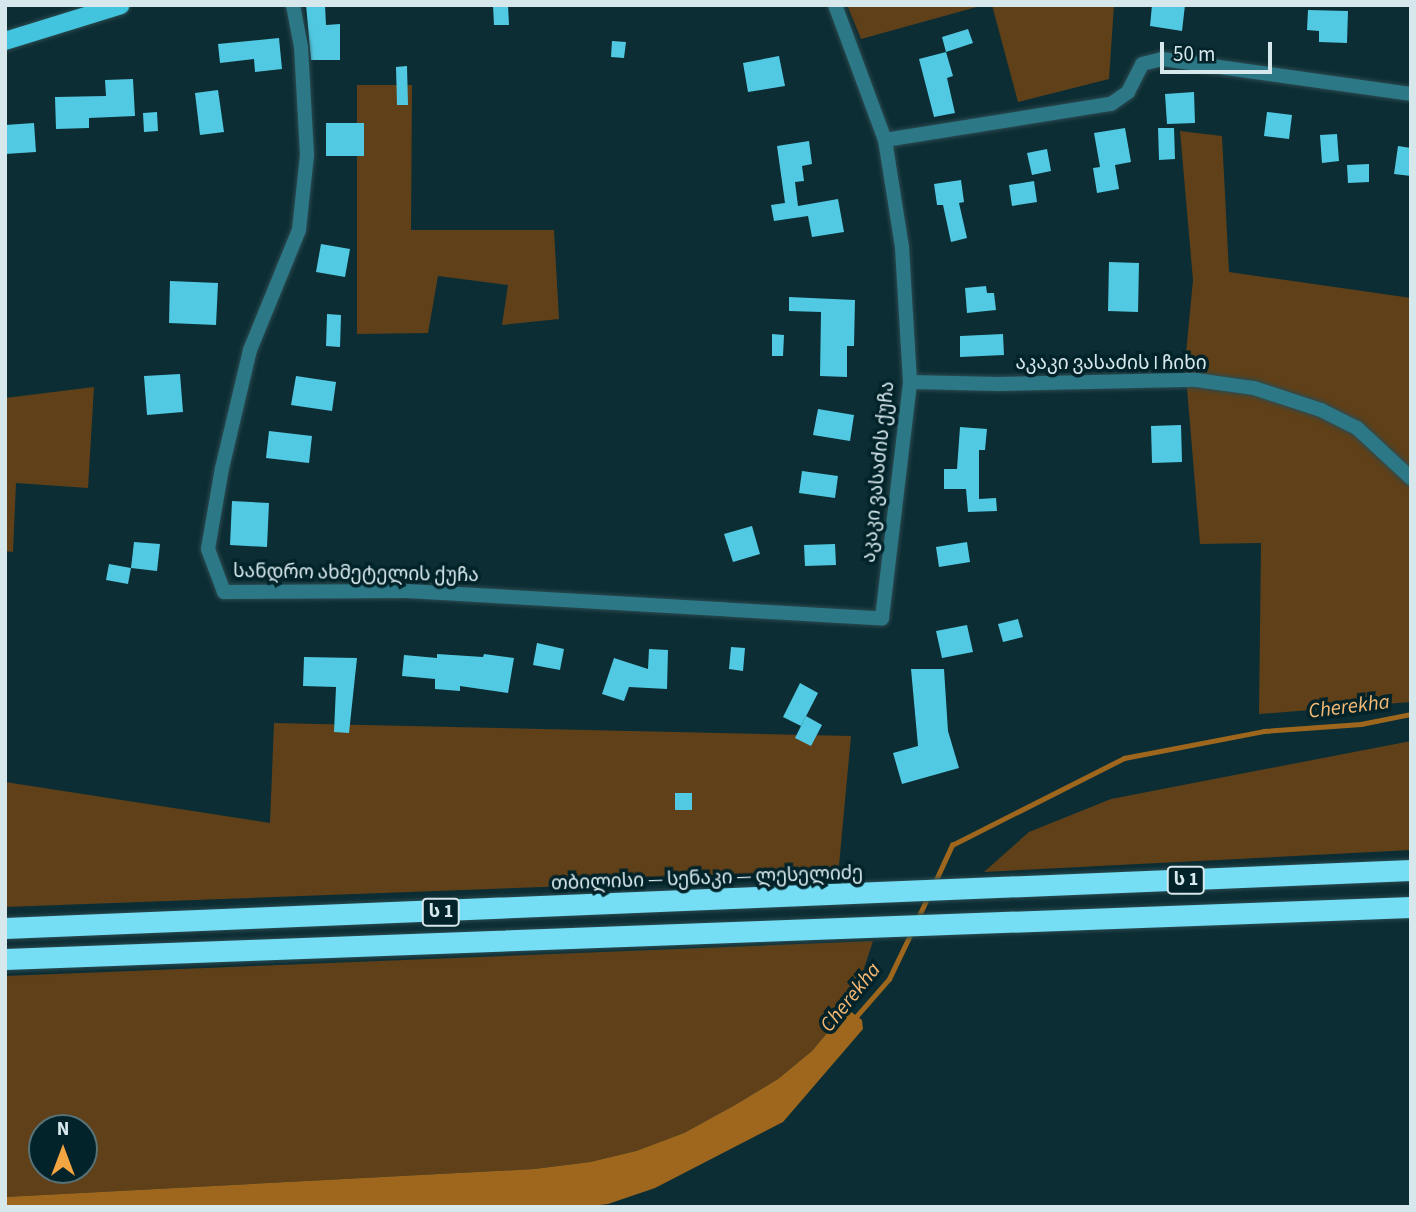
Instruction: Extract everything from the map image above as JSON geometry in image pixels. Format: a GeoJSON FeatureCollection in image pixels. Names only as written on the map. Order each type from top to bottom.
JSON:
{"type":"FeatureCollection","features":[{"type":"Feature","properties":{"kind":"highway","name":"თბილისი — სენაკი — ლესელიძე"},"geometry":{"type":"LineString","coordinates":[[5,928],[877,895],[1411,870]]}},
{"type":"Feature","properties":{"kind":"highway","name":"ს 1"},"geometry":{"type":"LineString","coordinates":[[5,959],[1411,906]]}},
{"type":"Feature","properties":{"kind":"main road"},"geometry":{"type":"LineString","coordinates":[[5,41],[99,9],[121,5]]}},
{"type":"Feature","properties":{"kind":"street","name":"სანდრო ახმეტელის ქუჩა"},"geometry":{"type":"LineString","coordinates":[[293,5],[301,47],[307,155],[299,230],[250,350],[222,468],[208,549],[224,592],[407,591],[881,618]]}},
{"type":"Feature","properties":{"kind":"street","name":"აკაკი ვასაძის ქუჩა"},"geometry":{"type":"LineString","coordinates":[[835,5],[886,141],[902,247],[910,382],[881,618]]}},
{"type":"Feature","properties":{"kind":"street"},"geometry":{"type":"LineString","coordinates":[[886,141],[1111,104],[1128,92],[1142,64],[1162,58],[1411,94]]}},
{"type":"Feature","properties":{"kind":"street","name":"აკაკი ვასაძის I ჩიხი"},"geometry":{"type":"LineString","coordinates":[[910,382],[999,384],[1196,380],[1254,388],[1321,411],[1357,428],[1411,478]]}},
{"type":"Feature","properties":{"kind":"shaded area"},"geometry":{"type":"Polygon","coordinates":[[[847,5],[984,5],[861,39],[847,5]]]}},
{"type":"Feature","properties":{"kind":"shaded area"},"geometry":{"type":"Polygon","coordinates":[[[992,5],[1114,5],[1109,79],[1018,102],[992,5]]]}},
{"type":"Feature","properties":{"kind":"shaded area"},"geometry":{"type":"Polygon","coordinates":[[[357,85],[412,85],[411,230],[554,230],[559,319],[502,325],[508,285],[438,276],[428,333],[357,334],[357,85]]]}},
{"type":"Feature","properties":{"kind":"shaded area"},"geometry":{"type":"Polygon","coordinates":[[[1180,131],[1222,136],[1229,272],[1411,298],[1411,702],[1259,714],[1261,543],[1200,544],[1185,364],[1193,280],[1180,131]]]}},
{"type":"Feature","properties":{"kind":"shaded area"},"geometry":{"type":"Polygon","coordinates":[[[94,387],[88,488],[16,483],[13,552],[5,551],[5,398],[94,387]]]}},
{"type":"Feature","properties":{"kind":"shaded area"},"geometry":{"type":"Polygon","coordinates":[[[274,723],[851,736],[838,876],[5,907],[5,782],[270,823],[274,723]]]}},
{"type":"Feature","properties":{"kind":"shaded area"},"geometry":{"type":"Polygon","coordinates":[[[1411,741],[1411,850],[984,872],[1029,832],[1111,799],[1411,741]]]}},
{"type":"Feature","properties":{"kind":"shaded area"},"geometry":{"type":"Polygon","coordinates":[[[873,941],[850,1011],[843,1014],[812,1051],[778,1079],[735,1105],[684,1133],[636,1151],[590,1162],[534,1169],[5,1197],[5,976],[873,941]]]}},
{"type":"Feature","properties":{"kind":"shaded area"},"geometry":{"type":"Polygon","coordinates":[[[850,1011],[862,1020],[863,1029],[783,1122],[655,1188],[608,1204],[583,1207],[5,1207],[5,1197],[534,1169],[590,1162],[636,1151],[684,1133],[735,1105],[778,1079],[812,1051],[843,1014],[850,1011]]]}},
{"type":"Feature","properties":{"kind":"building"},"geometry":{"type":"Polygon","coordinates":[[[306,5],[325,5],[326,25],[340,24],[340,60],[311,60],[306,5]]]}},
{"type":"Feature","properties":{"kind":"building"},"geometry":{"type":"Polygon","coordinates":[[[493,5],[508,5],[509,25],[494,25],[493,5]]]}},
{"type":"Feature","properties":{"kind":"building"},"geometry":{"type":"Polygon","coordinates":[[[1152,5],[1185,5],[1182,31],[1150,26],[1152,5]]]}},
{"type":"Feature","properties":{"kind":"building"},"geometry":{"type":"Polygon","coordinates":[[[1308,10],[1348,11],[1347,43],[1319,42],[1319,31],[1307,30],[1308,10]]]}},
{"type":"Feature","properties":{"kind":"building"},"geometry":{"type":"Polygon","coordinates":[[[968,29],[973,43],[946,52],[942,37],[968,29]]]}},
{"type":"Feature","properties":{"kind":"building"},"geometry":{"type":"Polygon","coordinates":[[[279,38],[282,69],[255,72],[254,59],[220,63],[218,44],[279,38]]]}},
{"type":"Feature","properties":{"kind":"building"},"geometry":{"type":"Polygon","coordinates":[[[612,41],[626,42],[624,58],[611,57],[612,41]]]}},
{"type":"Feature","properties":{"kind":"building"},"geometry":{"type":"Polygon","coordinates":[[[946,52],[953,76],[947,78],[955,113],[934,117],[919,59],[946,52]]]}},
{"type":"Feature","properties":{"kind":"building"},"geometry":{"type":"Polygon","coordinates":[[[779,56],[785,86],[748,92],[743,63],[779,56]]]}},
{"type":"Feature","properties":{"kind":"building"},"geometry":{"type":"Polygon","coordinates":[[[407,66],[408,105],[397,105],[396,67],[407,66]]]}},
{"type":"Feature","properties":{"kind":"building"},"geometry":{"type":"Polygon","coordinates":[[[133,79],[135,116],[89,118],[89,128],[56,129],[55,97],[106,96],[105,80],[133,79]]]}},
{"type":"Feature","properties":{"kind":"building"},"geometry":{"type":"Polygon","coordinates":[[[218,90],[224,132],[200,135],[195,93],[218,90]]]}},
{"type":"Feature","properties":{"kind":"building"},"geometry":{"type":"Polygon","coordinates":[[[1194,92],[1195,123],[1167,124],[1165,94],[1194,92]]]}},
{"type":"Feature","properties":{"kind":"building"},"geometry":{"type":"Polygon","coordinates":[[[157,112],[158,131],[144,132],[143,113],[157,112]]]}},
{"type":"Feature","properties":{"kind":"building"},"geometry":{"type":"Polygon","coordinates":[[[1267,112],[1292,115],[1289,139],[1264,136],[1267,112]]]}},
{"type":"Feature","properties":{"kind":"building"},"geometry":{"type":"Polygon","coordinates":[[[34,123],[36,152],[5,154],[5,125],[34,123]]]}},
{"type":"Feature","properties":{"kind":"building"},"geometry":{"type":"Polygon","coordinates":[[[326,123],[364,123],[364,156],[326,156],[326,123]]]}},
{"type":"Feature","properties":{"kind":"building"},"geometry":{"type":"Polygon","coordinates":[[[1125,128],[1131,162],[1115,165],[1119,189],[1097,193],[1093,168],[1100,167],[1094,133],[1125,128]]]}},
{"type":"Feature","properties":{"kind":"building"},"geometry":{"type":"Polygon","coordinates":[[[1158,128],[1174,128],[1175,159],[1159,160],[1158,128]]]}},
{"type":"Feature","properties":{"kind":"building"},"geometry":{"type":"Polygon","coordinates":[[[1337,134],[1339,161],[1322,163],[1320,135],[1337,134]]]}},
{"type":"Feature","properties":{"kind":"building"},"geometry":{"type":"Polygon","coordinates":[[[809,141],[812,164],[802,166],[804,181],[795,182],[798,206],[838,199],[844,232],[812,237],[808,216],[774,221],[771,205],[785,203],[777,146],[809,141]]]}},
{"type":"Feature","properties":{"kind":"building"},"geometry":{"type":"Polygon","coordinates":[[[1398,146],[1411,148],[1411,176],[1394,174],[1398,146]]]}},
{"type":"Feature","properties":{"kind":"building"},"geometry":{"type":"Polygon","coordinates":[[[1047,149],[1051,171],[1032,175],[1027,153],[1047,149]]]}},
{"type":"Feature","properties":{"kind":"building"},"geometry":{"type":"Polygon","coordinates":[[[1369,164],[1369,182],[1348,183],[1347,165],[1369,164]]]}},
{"type":"Feature","properties":{"kind":"building"},"geometry":{"type":"Polygon","coordinates":[[[961,180],[964,202],[959,203],[967,238],[951,242],[943,205],[937,205],[934,184],[961,180]]]}},
{"type":"Feature","properties":{"kind":"building"},"geometry":{"type":"Polygon","coordinates":[[[1034,181],[1037,202],[1012,206],[1009,185],[1034,181]]]}},
{"type":"Feature","properties":{"kind":"building"},"geometry":{"type":"Polygon","coordinates":[[[321,244],[350,249],[345,277],[316,272],[321,244]]]}},
{"type":"Feature","properties":{"kind":"building"},"geometry":{"type":"Polygon","coordinates":[[[1109,262],[1139,263],[1138,312],[1108,311],[1109,262]]]}},
{"type":"Feature","properties":{"kind":"building"},"geometry":{"type":"Polygon","coordinates":[[[170,281],[218,283],[216,325],[169,323],[170,281]]]}},
{"type":"Feature","properties":{"kind":"building"},"geometry":{"type":"Polygon","coordinates":[[[986,286],[987,293],[994,293],[996,310],[967,313],[965,288],[986,286]]]}},
{"type":"Feature","properties":{"kind":"building"},"geometry":{"type":"Polygon","coordinates":[[[789,297],[855,300],[854,346],[847,346],[847,377],[820,376],[821,312],[789,311],[789,297]]]}},
{"type":"Feature","properties":{"kind":"building"},"geometry":{"type":"Polygon","coordinates":[[[327,314],[341,315],[340,347],[326,346],[327,314]]]}},
{"type":"Feature","properties":{"kind":"building"},"geometry":{"type":"Polygon","coordinates":[[[772,334],[784,335],[783,356],[772,356],[772,334]]]}},
{"type":"Feature","properties":{"kind":"building"},"geometry":{"type":"Polygon","coordinates":[[[1003,334],[1004,355],[960,357],[960,336],[1003,334]]]}},
{"type":"Feature","properties":{"kind":"building"},"geometry":{"type":"Polygon","coordinates":[[[180,374],[183,412],[147,415],[144,376],[180,374]]]}},
{"type":"Feature","properties":{"kind":"building"},"geometry":{"type":"Polygon","coordinates":[[[296,376],[336,382],[332,411],[291,405],[296,376]]]}},
{"type":"Feature","properties":{"kind":"building"},"geometry":{"type":"Polygon","coordinates":[[[818,409],[854,415],[850,441],[813,435],[818,409]]]}},
{"type":"Feature","properties":{"kind":"building"},"geometry":{"type":"Polygon","coordinates":[[[1181,425],[1182,462],[1152,463],[1151,426],[1181,425]]]}},
{"type":"Feature","properties":{"kind":"building"},"geometry":{"type":"Polygon","coordinates":[[[960,427],[987,429],[985,450],[979,450],[979,499],[996,498],[997,511],[968,512],[966,489],[944,489],[944,469],[957,469],[960,427]]]}},
{"type":"Feature","properties":{"kind":"building"},"geometry":{"type":"Polygon","coordinates":[[[269,431],[312,436],[309,463],[266,458],[269,431]]]}},
{"type":"Feature","properties":{"kind":"building"},"geometry":{"type":"Polygon","coordinates":[[[802,471],[838,476],[835,498],[799,493],[802,471]]]}},
{"type":"Feature","properties":{"kind":"building"},"geometry":{"type":"Polygon","coordinates":[[[232,501],[269,503],[267,547],[230,545],[232,501]]]}},
{"type":"Feature","properties":{"kind":"building"},"geometry":{"type":"Polygon","coordinates":[[[752,526],[760,554],[733,562],[724,534],[752,526]]]}},
{"type":"Feature","properties":{"kind":"building"},"geometry":{"type":"Polygon","coordinates":[[[134,542],[160,544],[157,571],[131,568],[134,542]]]}},
{"type":"Feature","properties":{"kind":"building"},"geometry":{"type":"Polygon","coordinates":[[[967,542],[970,562],[939,567],[936,547],[967,542]]]}},
{"type":"Feature","properties":{"kind":"building"},"geometry":{"type":"Polygon","coordinates":[[[835,544],[836,565],[805,566],[804,545],[835,544]]]}},
{"type":"Feature","properties":{"kind":"building"},"geometry":{"type":"Polygon","coordinates":[[[109,564],[131,568],[128,584],[106,580],[109,564]]]}},
{"type":"Feature","properties":{"kind":"building"},"geometry":{"type":"Polygon","coordinates":[[[1018,619],[1023,637],[1003,642],[998,624],[1018,619]]]}},
{"type":"Feature","properties":{"kind":"building"},"geometry":{"type":"Polygon","coordinates":[[[967,625],[973,652],[942,658],[936,631],[967,625]]]}},
{"type":"Feature","properties":{"kind":"building"},"geometry":{"type":"Polygon","coordinates":[[[537,643],[564,649],[560,670],[533,665],[537,643]]]}},
{"type":"Feature","properties":{"kind":"building"},"geometry":{"type":"Polygon","coordinates":[[[731,647],[745,648],[743,671],[729,669],[731,647]]]}},
{"type":"Feature","properties":{"kind":"building"},"geometry":{"type":"Polygon","coordinates":[[[649,649],[668,650],[667,689],[629,687],[624,701],[602,694],[614,658],[648,669],[649,649]]]}},
{"type":"Feature","properties":{"kind":"building"},"geometry":{"type":"Polygon","coordinates":[[[437,654],[483,657],[484,654],[514,658],[508,693],[460,686],[460,691],[435,689],[435,679],[402,676],[404,655],[437,658],[437,654]]]}},
{"type":"Feature","properties":{"kind":"building"},"geometry":{"type":"Polygon","coordinates":[[[304,657],[357,658],[349,733],[334,732],[336,687],[303,686],[304,657]]]}},
{"type":"Feature","properties":{"kind":"building"},"geometry":{"type":"Polygon","coordinates":[[[911,669],[944,669],[948,731],[959,768],[902,784],[893,753],[918,746],[911,669]]]}},
{"type":"Feature","properties":{"kind":"building"},"geometry":{"type":"Polygon","coordinates":[[[800,683],[818,693],[801,726],[783,717],[800,683]]]}},
{"type":"Feature","properties":{"kind":"building"},"geometry":{"type":"Polygon","coordinates":[[[806,716],[822,725],[811,746],[795,738],[806,716]]]}},
{"type":"Feature","properties":{"kind":"building"},"geometry":{"type":"Polygon","coordinates":[[[675,793],[692,793],[692,810],[675,810],[675,793]]]}},
{"type":"Feature","properties":{"kind":"waterway","name":"Cherekha"},"geometry":{"type":"LineString","coordinates":[[935,882],[952,845],[1124,758],[1264,731],[1361,724],[1411,714]]}},
{"type":"Feature","properties":{"kind":"waterway","name":"Cherekha"},"geometry":{"type":"LineString","coordinates":[[917,920],[928,896]]}},
{"type":"Feature","properties":{"kind":"waterway","name":"Cherekha"},"geometry":{"type":"LineString","coordinates":[[854,1019],[889,979],[912,931]]}}]}
